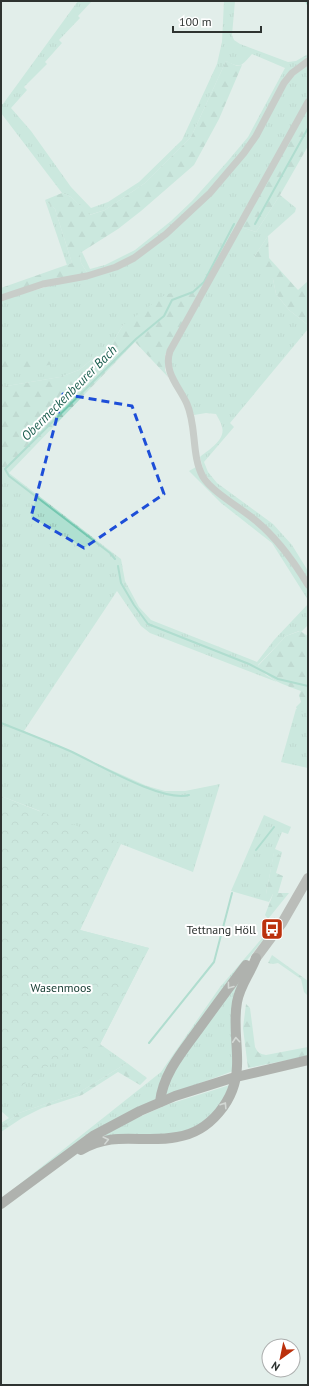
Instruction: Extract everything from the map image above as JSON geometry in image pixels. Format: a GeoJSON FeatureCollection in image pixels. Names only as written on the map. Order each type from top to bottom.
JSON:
{"type":"FeatureCollection","features":[{"type":"Feature","properties":{"kind":"main road"},"geometry":{"type":"LineString","coordinates":[[70,1152],[77,1153],[92,1144],[117,1138],[160,1139],[178,1137],[199,1129],[217,1115],[230,1095],[236,1079],[235,1021],[240,988],[256,958],[282,922],[308,878]]}},
{"type":"Feature","properties":{"kind":"main road"},"geometry":{"type":"LineString","coordinates":[[160,1102],[163,1086],[171,1068],[232,983],[249,962],[256,958]]}},
{"type":"Feature","properties":{"kind":"main road"},"geometry":{"type":"LineString","coordinates":[[1,1204],[70,1152],[113,1124],[160,1102],[206,1086],[308,1060]]}},
{"type":"Feature","properties":{"kind":"street"},"geometry":{"type":"LineString","coordinates":[[1,298],[43,284],[87,276],[109,270],[134,258],[160,238],[193,210],[231,169],[256,136],[284,83],[292,73],[308,60]]}},
{"type":"Feature","properties":{"kind":"street"},"geometry":{"type":"LineString","coordinates":[[308,102],[170,351],[168,364],[171,375],[192,415],[197,458],[203,478],[213,489],[274,537],[292,559],[308,585]]}},
{"type":"Feature","properties":{"kind":"highlighted area"},"geometry":{"type":"Polygon","coordinates":[[[63,394],[132,406],[164,494],[84,548],[31,517],[63,394]]]}},
{"type":"Feature","properties":{"kind":"green space"},"geometry":{"type":"Polygon","coordinates":[[[78,1],[92,1],[78,16],[80,18],[59,40],[62,43],[45,62],[47,64],[24,87],[27,90],[11,108],[31,131],[71,187],[91,208],[108,202],[139,182],[182,140],[217,64],[222,42],[224,1],[235,1],[232,35],[234,40],[240,44],[288,62],[296,61],[308,54],[308,57],[292,70],[245,149],[210,190],[163,235],[128,259],[88,274],[81,263],[80,253],[82,252],[90,269],[105,265],[135,250],[171,221],[192,201],[248,137],[285,68],[252,54],[243,64],[240,65],[235,65],[226,61],[191,137],[145,183],[105,210],[89,215],[71,197],[62,193],[1,113],[1,104],[3,104],[78,1]]]}},
{"type":"Feature","properties":{"kind":"green space"},"geometry":{"type":"Polygon","coordinates":[[[226,61],[237,66],[242,65],[219,119],[194,165],[118,229],[80,253],[81,263],[88,274],[1,297],[1,288],[72,263],[55,209],[45,200],[62,193],[71,197],[90,215],[105,210],[145,183],[191,137],[226,61]]]}},
{"type":"Feature","properties":{"kind":"green space"},"geometry":{"type":"Polygon","coordinates":[[[307,65],[308,97],[198,295],[123,325],[113,342],[79,370],[60,377],[1,387],[1,300],[132,262],[224,181],[290,79],[307,65]]]}},
{"type":"Feature","properties":{"kind":"green space"},"geometry":{"type":"Polygon","coordinates":[[[308,105],[308,146],[280,195],[256,232],[241,227],[308,105]]]}},
{"type":"Feature","properties":{"kind":"green space"},"geometry":{"type":"Polygon","coordinates":[[[280,195],[296,208],[295,212],[268,236],[254,257],[273,279],[276,294],[289,310],[308,325],[308,329],[230,423],[234,427],[204,462],[208,472],[217,483],[273,524],[292,545],[308,571],[308,581],[292,555],[278,538],[216,488],[204,473],[200,457],[212,448],[219,440],[223,432],[222,425],[216,414],[206,413],[194,415],[185,395],[175,381],[170,364],[172,352],[241,227],[256,232],[280,195]]]}},
{"type":"Feature","properties":{"kind":"green space"},"geometry":{"type":"Polygon","coordinates":[[[45,200],[55,209],[72,263],[67,265],[45,200]]]}},
{"type":"Feature","properties":{"kind":"green space"},"geometry":{"type":"Polygon","coordinates":[[[268,236],[269,258],[298,290],[308,281],[308,325],[289,310],[276,294],[273,279],[261,274],[254,257],[268,236]]]}},
{"type":"Feature","properties":{"kind":"green space"},"geometry":{"type":"Polygon","coordinates":[[[193,286],[198,295],[165,355],[165,370],[168,377],[135,342],[9,473],[1,473],[1,387],[60,377],[79,370],[113,342],[123,325],[165,295],[193,286]]]}},
{"type":"Feature","properties":{"kind":"green space"},"geometry":{"type":"Polygon","coordinates":[[[16,357],[72,359],[46,366],[1,372],[1,361],[16,357]]]}},
{"type":"Feature","properties":{"kind":"green space"},"geometry":{"type":"Polygon","coordinates":[[[196,467],[202,481],[267,533],[290,559],[308,590],[308,600],[272,543],[221,503],[189,471],[196,467]]]}},
{"type":"Feature","properties":{"kind":"green space"},"geometry":{"type":"Polygon","coordinates":[[[1,473],[9,473],[121,559],[125,581],[139,607],[151,620],[257,662],[274,640],[308,604],[308,625],[301,632],[299,631],[286,636],[258,665],[266,675],[277,682],[150,633],[141,626],[117,591],[24,731],[147,786],[165,791],[185,791],[220,784],[193,872],[121,844],[80,930],[149,948],[100,1044],[127,1063],[78,1093],[19,1113],[1,1127],[1,1123],[9,1118],[1,1111],[1,1017],[40,811],[1,796],[1,473]]]}},
{"type":"Feature","properties":{"kind":"green space"},"geometry":{"type":"Polygon","coordinates":[[[300,631],[308,636],[308,712],[298,712],[296,707],[301,702],[299,695],[301,691],[272,679],[258,666],[286,636],[300,631]]]}},
{"type":"Feature","properties":{"kind":"green space"},"geometry":{"type":"Polygon","coordinates":[[[296,709],[308,711],[308,768],[281,762],[296,709]]]}},
{"type":"Feature","properties":{"kind":"green space","name":"Wasenmoos"},"geometry":{"type":"Polygon","coordinates":[[[1,796],[120,843],[80,930],[149,948],[97,1050],[84,1048],[67,1052],[1,1101],[1,796]]]}},
{"type":"Feature","properties":{"kind":"green space"},"geometry":{"type":"Polygon","coordinates":[[[264,815],[291,827],[288,834],[282,832],[275,849],[282,852],[281,856],[274,853],[266,894],[273,894],[269,902],[231,891],[264,815]]]}},
{"type":"Feature","properties":{"kind":"green space"},"geometry":{"type":"Polygon","coordinates":[[[274,852],[281,856],[276,873],[283,876],[278,893],[289,893],[268,919],[265,915],[273,894],[266,894],[274,852]]]}},
{"type":"Feature","properties":{"kind":"green space"},"geometry":{"type":"Polygon","coordinates":[[[275,917],[263,940],[222,992],[155,1100],[6,1195],[161,1072],[220,987],[263,937],[272,919],[275,917]]]}},
{"type":"Feature","properties":{"kind":"green space"},"geometry":{"type":"Polygon","coordinates":[[[272,955],[308,981],[308,996],[304,992],[301,979],[278,963],[268,963],[272,955]]]}},
{"type":"Feature","properties":{"kind":"green space"},"geometry":{"type":"Polygon","coordinates":[[[237,982],[239,984],[233,1071],[163,1097],[170,1075],[237,982]]]}},
{"type":"Feature","properties":{"kind":"green space"},"geometry":{"type":"Polygon","coordinates":[[[246,1004],[250,1008],[255,1047],[258,1052],[266,1055],[308,1047],[308,1056],[248,1068],[243,1028],[246,1004]]]}},
{"type":"Feature","properties":{"kind":"green space"},"geometry":{"type":"Polygon","coordinates":[[[127,1063],[147,1078],[140,1085],[118,1072],[82,1095],[42,1108],[22,1118],[1,1132],[1,1127],[19,1113],[78,1093],[127,1063]]]}},
{"type":"Feature","properties":{"kind":"green space"},"geometry":{"type":"Polygon","coordinates":[[[230,1085],[220,1106],[203,1123],[175,1135],[96,1141],[117,1127],[166,1105],[230,1085]]]}},
{"type":"Feature","properties":{"kind":"waterway","name":"Obermeckenbeurer Bach"},"geometry":{"type":"LineString","coordinates":[[306,1],[308,5]]}},
{"type":"Feature","properties":{"kind":"waterway","name":"Obermeckenbeurer Bach"},"geometry":{"type":"LineString","coordinates":[[255,224],[308,128]]}},
{"type":"Feature","properties":{"kind":"waterway","name":"Obermeckenbeurer Bach"},"geometry":{"type":"LineString","coordinates":[[115,559],[110,553],[9,476],[5,469],[136,339],[164,316],[172,300],[193,292],[204,282],[234,224]]}},
{"type":"Feature","properties":{"kind":"waterway","name":"Obermeckenbeurer Bach"},"geometry":{"type":"LineString","coordinates":[[118,566],[121,583],[134,605],[148,624],[249,664],[278,679],[308,686]]}},
{"type":"Feature","properties":{"kind":"waterway"},"geometry":{"type":"LineString","coordinates":[[1,723],[70,751],[147,788],[177,796],[189,795]]}},
{"type":"Feature","properties":{"kind":"waterway"},"geometry":{"type":"LineString","coordinates":[[256,850],[274,827]]}},
{"type":"Feature","properties":{"kind":"waterway"},"geometry":{"type":"LineString","coordinates":[[149,1043],[214,962],[232,893]]}},
{"type":"Feature","properties":{"kind":"place","name":"Tettnang Höll"},"geometry":{"type":"Point","coordinates":[272,929]}}]}
